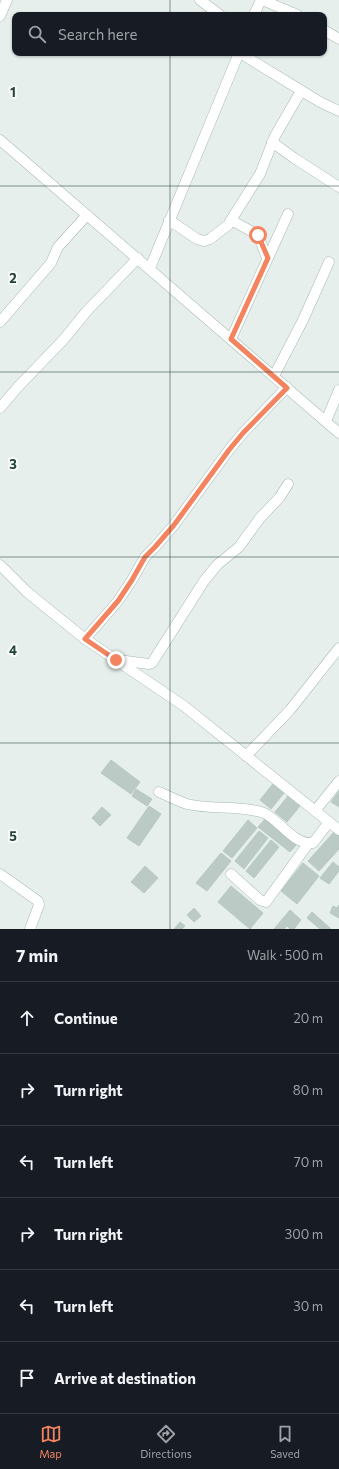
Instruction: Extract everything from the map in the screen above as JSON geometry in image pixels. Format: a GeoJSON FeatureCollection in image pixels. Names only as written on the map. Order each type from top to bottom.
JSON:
{"type":"FeatureCollection","features":[{"type":"Feature","properties":{"kind":"street"},"geometry":{"type":"LineString","coordinates":[[0,16],[7,0]]}},
{"type":"Feature","properties":{"kind":"street"},"geometry":{"type":"LineString","coordinates":[[200,0],[216,12]]}},
{"type":"Feature","properties":{"kind":"street"},"geometry":{"type":"LineString","coordinates":[[255,12],[261,0],[291,12]]}},
{"type":"Feature","properties":{"kind":"street"},"geometry":{"type":"LineString","coordinates":[[327,32],[339,39]]}},
{"type":"Feature","properties":{"kind":"street"},"geometry":{"type":"LineString","coordinates":[[150,268],[238,56]]}},
{"type":"Feature","properties":{"kind":"street"},"geometry":{"type":"LineString","coordinates":[[244,56],[320,102],[339,111]]}},
{"type":"Feature","properties":{"kind":"street"},"geometry":{"type":"LineString","coordinates":[[169,220],[204,241],[210,239],[225,227],[260,174],[272,142],[301,91]]}},
{"type":"Feature","properties":{"kind":"street"},"geometry":{"type":"LineString","coordinates":[[0,140],[150,268],[339,433]]}},
{"type":"Feature","properties":{"kind":"street"},"geometry":{"type":"LineString","coordinates":[[272,142],[339,187]]}},
{"type":"Feature","properties":{"kind":"street"},"geometry":{"type":"LineString","coordinates":[[231,339],[288,214]]}},
{"type":"Feature","properties":{"kind":"street"},"geometry":{"type":"LineString","coordinates":[[0,322],[51,262],[58,247],[88,215]]}},
{"type":"Feature","properties":{"kind":"street"},"geometry":{"type":"LineString","coordinates":[[231,220],[258,235],[268,258]]}},
{"type":"Feature","properties":{"kind":"street"},"geometry":{"type":"LineString","coordinates":[[0,408],[64,339],[86,312],[138,258]]}},
{"type":"Feature","properties":{"kind":"street"},"geometry":{"type":"LineString","coordinates":[[274,376],[303,320],[329,262]]}},
{"type":"Feature","properties":{"kind":"street"},"geometry":{"type":"LineString","coordinates":[[85,639],[118,601],[145,557],[174,525],[229,450],[272,402],[287,388]]}},
{"type":"Feature","properties":{"kind":"street"},"geometry":{"type":"LineString","coordinates":[[326,421],[339,390]]}},
{"type":"Feature","properties":{"kind":"street"},"geometry":{"type":"LineString","coordinates":[[116,660],[149,664],[152,663],[204,581],[217,565],[239,547],[260,518],[280,497],[288,484]]}},
{"type":"Feature","properties":{"kind":"street"},"geometry":{"type":"LineString","coordinates":[[0,565],[28,592],[85,639],[184,706],[339,830]]}},
{"type":"Feature","properties":{"kind":"street"},"geometry":{"type":"LineString","coordinates":[[246,756],[290,710],[339,648]]}},
{"type":"Feature","properties":{"kind":"street"},"geometry":{"type":"LineString","coordinates":[[315,811],[339,781]]}},
{"type":"Feature","properties":{"kind":"street"},"geometry":{"type":"LineString","coordinates":[[159,792],[187,804],[246,809],[266,814],[298,839],[308,844]]}},
{"type":"Feature","properties":{"kind":"street"},"geometry":{"type":"LineString","coordinates":[[231,874],[260,900],[266,902],[308,844],[313,843],[329,822]]}},
{"type":"Feature","properties":{"kind":"street"},"geometry":{"type":"LineString","coordinates":[[0,874],[38,902],[38,908],[30,929]]}},
{"type":"Feature","properties":{"kind":"building"},"geometry":{"type":"Polygon","coordinates":[[[111,760],[140,782],[131,794],[101,773],[111,760]]]}},
{"type":"Feature","properties":{"kind":"building"},"geometry":{"type":"Polygon","coordinates":[[[273,784],[284,793],[271,809],[260,800],[273,784]]]}},
{"type":"Feature","properties":{"kind":"building"},"geometry":{"type":"Polygon","coordinates":[[[136,789],[152,799],[147,806],[132,796],[136,789]]]}},
{"type":"Feature","properties":{"kind":"building"},"geometry":{"type":"Polygon","coordinates":[[[339,791],[339,807],[331,802],[339,791]]]}},
{"type":"Feature","properties":{"kind":"building"},"geometry":{"type":"Polygon","coordinates":[[[288,796],[300,806],[287,822],[275,812],[288,796]]]}},
{"type":"Feature","properties":{"kind":"building"},"geometry":{"type":"Polygon","coordinates":[[[149,806],[161,814],[139,846],[127,838],[149,806]]]}},
{"type":"Feature","properties":{"kind":"building"},"geometry":{"type":"Polygon","coordinates":[[[102,807],[111,815],[100,826],[92,818],[102,807]]]}},
{"type":"Feature","properties":{"kind":"building"},"geometry":{"type":"Polygon","coordinates":[[[265,819],[297,844],[290,852],[258,827],[265,819]]]}},
{"type":"Feature","properties":{"kind":"building"},"geometry":{"type":"Polygon","coordinates":[[[248,820],[257,828],[232,858],[223,851],[248,820]]]}},
{"type":"Feature","properties":{"kind":"building"},"geometry":{"type":"Polygon","coordinates":[[[259,831],[268,838],[244,869],[235,861],[259,831]]]}},
{"type":"Feature","properties":{"kind":"building"},"geometry":{"type":"Polygon","coordinates":[[[334,832],[339,836],[339,849],[319,871],[308,861],[334,832]]]}},
{"type":"Feature","properties":{"kind":"building"},"geometry":{"type":"Polygon","coordinates":[[[271,840],[279,847],[254,878],[246,871],[271,840]]]}},
{"type":"Feature","properties":{"kind":"building"},"geometry":{"type":"Polygon","coordinates":[[[221,853],[231,861],[207,891],[196,883],[221,853]]]}},
{"type":"Feature","properties":{"kind":"building"},"geometry":{"type":"Polygon","coordinates":[[[333,862],[339,867],[339,871],[329,884],[320,878],[333,862]]]}},
{"type":"Feature","properties":{"kind":"building"},"geometry":{"type":"Polygon","coordinates":[[[303,863],[319,876],[297,904],[281,891],[303,863]]]}},
{"type":"Feature","properties":{"kind":"building"},"geometry":{"type":"Polygon","coordinates":[[[145,866],[158,878],[144,893],[131,882],[145,866]]]}},
{"type":"Feature","properties":{"kind":"building"},"geometry":{"type":"Polygon","coordinates":[[[231,886],[263,913],[250,929],[218,902],[231,886]]]}},
{"type":"Feature","properties":{"kind":"building"},"geometry":{"type":"Polygon","coordinates":[[[339,905],[339,918],[330,913],[333,906],[337,908],[339,905]]]}},
{"type":"Feature","properties":{"kind":"building"},"geometry":{"type":"Polygon","coordinates":[[[194,908],[201,916],[194,922],[187,915],[194,908]]]}},
{"type":"Feature","properties":{"kind":"building"},"geometry":{"type":"Polygon","coordinates":[[[290,910],[301,920],[294,929],[290,929],[287,926],[284,929],[274,929],[290,910]]]}},
{"type":"Feature","properties":{"kind":"building"},"geometry":{"type":"Polygon","coordinates":[[[312,912],[331,929],[320,929],[307,918],[312,912]]]}},
{"type":"Feature","properties":{"kind":"building"},"geometry":{"type":"Polygon","coordinates":[[[180,922],[185,926],[182,929],[174,929],[180,922]]]}},
{"type":"Feature","properties":{"kind":"route"},"geometry":{"type":"LineString","coordinates":[[116,660],[85,639],[118,601],[146,555],[174,525],[216,466],[243,433],[287,388],[231,339],[268,258],[258,235]]}}]}
